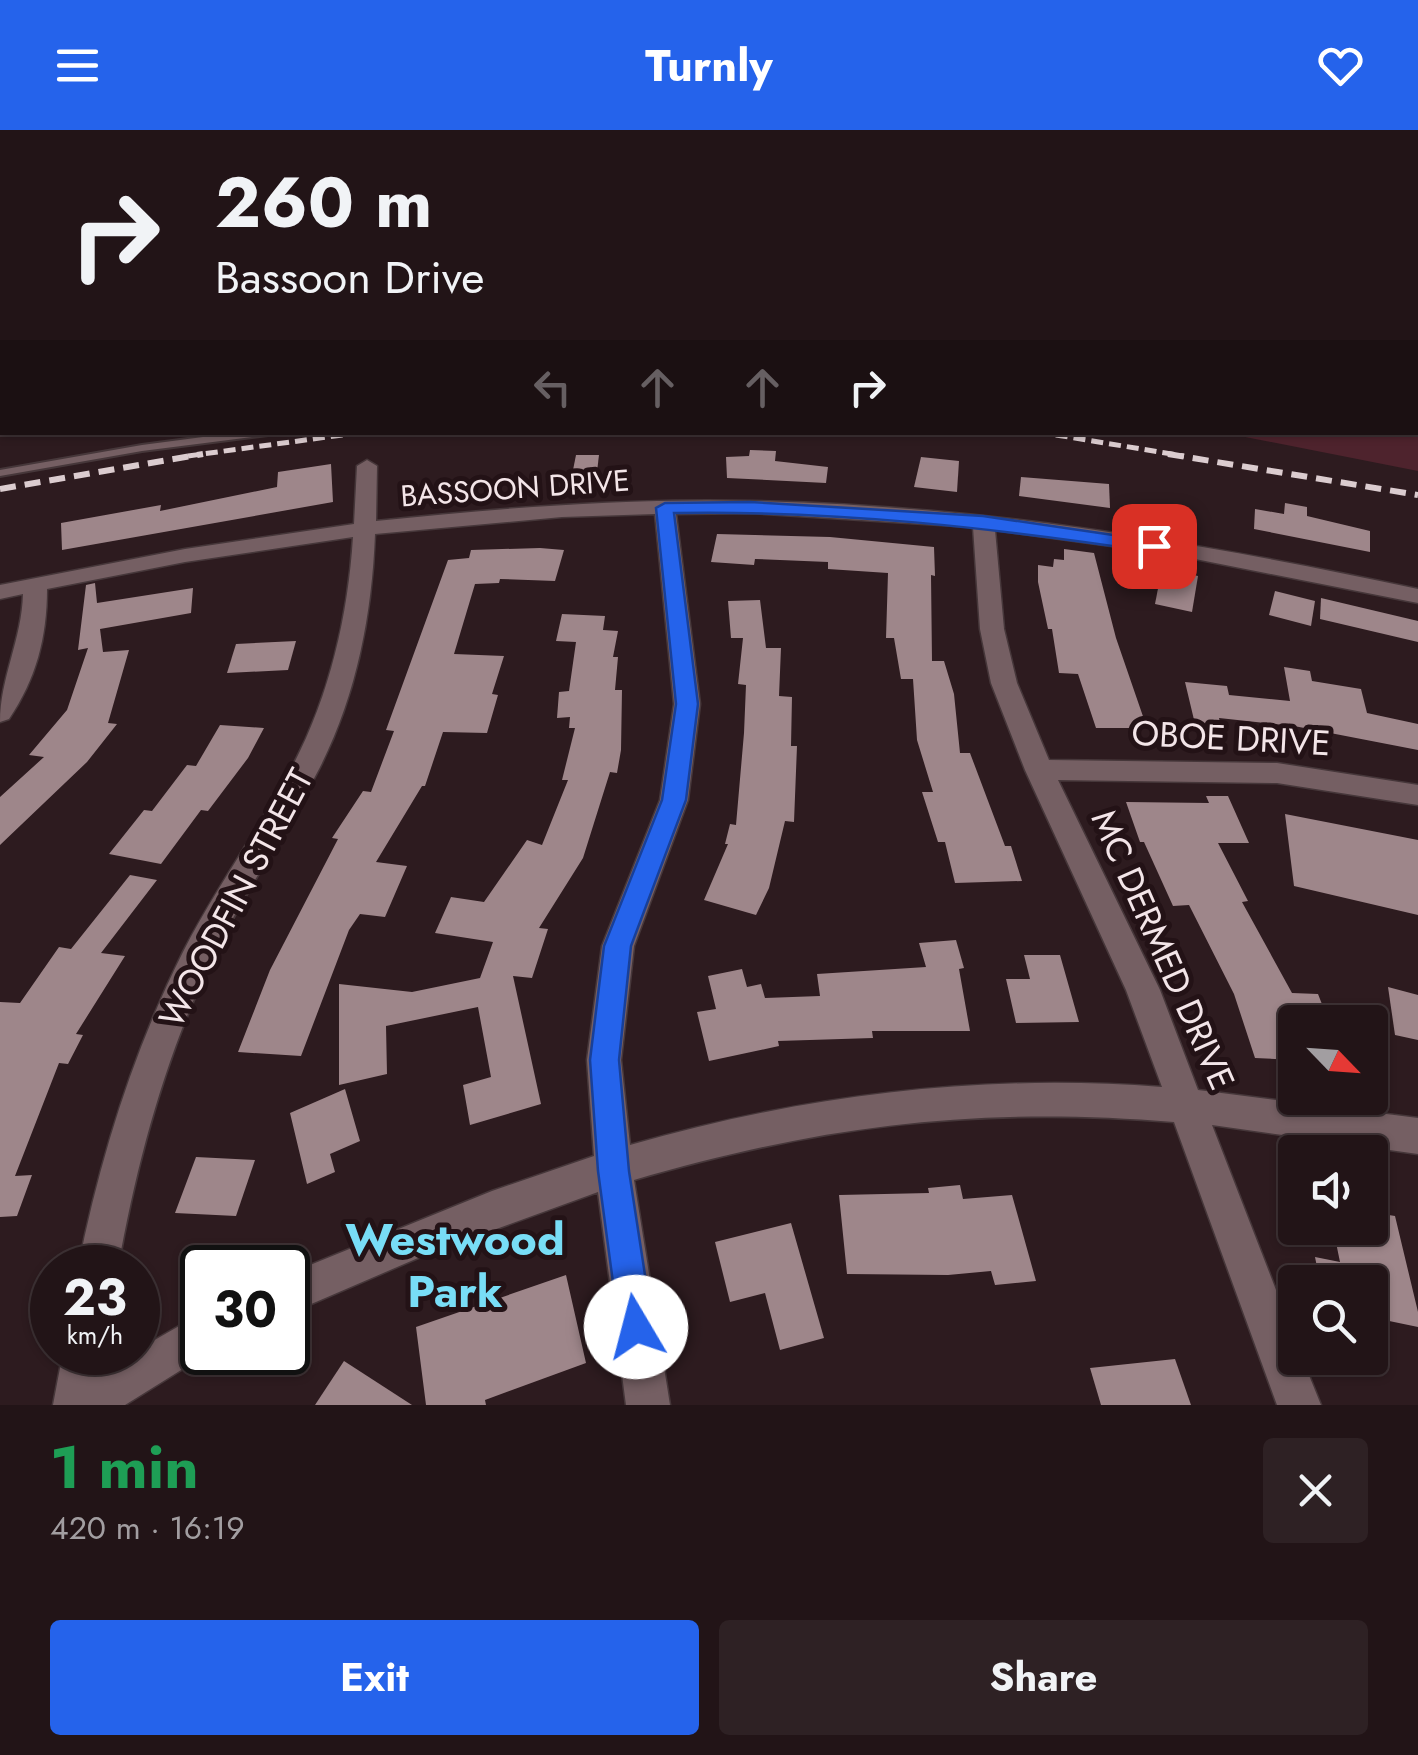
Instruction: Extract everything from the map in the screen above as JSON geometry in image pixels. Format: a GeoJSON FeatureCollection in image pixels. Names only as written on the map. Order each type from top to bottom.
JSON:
{"type":"FeatureCollection","features":[{"type":"Feature","properties":{"kind":"street","name":"WOODFIN STREET"},"geometry":{"type":"LineString","coordinates":[[104,1245],[131,1130],[172,1008],[198,954],[306,766],[339,690],[351,645],[366,528],[367,466]]}},
{"type":"Feature","properties":{"kind":"street","name":"BASSOON DRIVE"},"geometry":{"type":"LineString","coordinates":[[0,592],[366,528],[665,508],[824,510],[983,521],[1297,569],[1418,596]]}},
{"type":"Feature","properties":{"kind":"street"},"geometry":{"type":"LineString","coordinates":[[648,1405],[614,1171],[604,1060],[618,946],[674,800],[687,704],[665,508]]}},
{"type":"Feature","properties":{"kind":"street","name":"MC DERMED DRIVE"},"geometry":{"type":"LineString","coordinates":[[983,521],[992,629],[1004,682],[1039,770],[1144,990],[1300,1405]]}},
{"type":"Feature","properties":{"kind":"street"},"geometry":{"type":"LineString","coordinates":[[0,713],[28,657],[36,618],[35,585]]}},
{"type":"Feature","properties":{"kind":"street","name":"OBOE DRIVE"},"geometry":{"type":"LineString","coordinates":[[1039,770],[1262,770],[1324,776],[1418,795]]}},
{"type":"Feature","properties":{"kind":"street"},"geometry":{"type":"LineString","coordinates":[[310,1285],[479,1213],[743,1131],[850,1112],[1093,1101],[1303,1118],[1418,1136]]}},
{"type":"Feature","properties":{"kind":"street"},"geometry":{"type":"LineString","coordinates":[[85,1405],[180,1347]]}},
{"type":"Feature","properties":{"kind":"street"},"geometry":{"type":"LineString","coordinates":[[75,1405],[80,1375]]}},
{"type":"Feature","properties":{"kind":"lane"},"geometry":{"type":"LineString","coordinates":[[0,473],[244,435]]}},
{"type":"Feature","properties":{"kind":"shaded area"},"geometry":{"type":"Polygon","coordinates":[[[1235,435],[1418,435],[1418,471],[1235,435]]]}},
{"type":"Feature","properties":{"kind":"building"},"geometry":{"type":"Polygon","coordinates":[[[750,450],[776,451],[775,461],[828,467],[826,483],[727,478],[726,457],[749,456],[750,450]]]}},
{"type":"Feature","properties":{"kind":"building"},"geometry":{"type":"Polygon","coordinates":[[[576,455],[599,455],[596,480],[571,480],[576,455]]]}},
{"type":"Feature","properties":{"kind":"building"},"geometry":{"type":"Polygon","coordinates":[[[921,457],[959,461],[957,492],[914,487],[921,457]]]}},
{"type":"Feature","properties":{"kind":"building"},"geometry":{"type":"Polygon","coordinates":[[[331,464],[333,502],[62,550],[61,523],[161,505],[160,511],[277,487],[278,472],[331,464]]]}},
{"type":"Feature","properties":{"kind":"building"},"geometry":{"type":"Polygon","coordinates":[[[1021,477],[1109,484],[1110,508],[1019,496],[1021,477]]]}},
{"type":"Feature","properties":{"kind":"building"},"geometry":{"type":"Polygon","coordinates":[[[1285,503],[1307,507],[1307,516],[1370,531],[1370,552],[1254,529],[1255,509],[1284,514],[1285,503]]]}},
{"type":"Feature","properties":{"kind":"building"},"geometry":{"type":"Polygon","coordinates":[[[717,534],[830,537],[934,547],[932,661],[944,661],[954,694],[960,753],[970,753],[1022,881],[955,883],[945,842],[938,842],[922,792],[933,792],[917,740],[913,679],[901,679],[894,638],[886,638],[888,573],[828,569],[828,562],[711,562],[717,534]]]}},
{"type":"Feature","properties":{"kind":"building"},"geometry":{"type":"Polygon","coordinates":[[[1064,549],[1094,553],[1116,638],[1147,728],[1096,728],[1078,674],[1059,673],[1052,629],[1048,629],[1038,582],[1038,565],[1053,567],[1054,559],[1064,560],[1064,549]]]}},
{"type":"Feature","properties":{"kind":"building"},"geometry":{"type":"Polygon","coordinates":[[[471,550],[564,550],[555,581],[500,579],[499,583],[475,584],[454,654],[504,656],[492,694],[498,695],[487,733],[443,732],[425,786],[376,862],[407,866],[385,917],[360,914],[349,930],[301,1056],[238,1052],[270,970],[338,839],[332,838],[363,791],[371,792],[394,731],[386,730],[448,560],[469,558],[471,550]]]}},
{"type":"Feature","properties":{"kind":"building"},"geometry":{"type":"Polygon","coordinates":[[[1162,568],[1198,576],[1192,612],[1155,604],[1162,568]]]}},
{"type":"Feature","properties":{"kind":"building"},"geometry":{"type":"Polygon","coordinates":[[[95,583],[97,603],[193,588],[191,613],[100,629],[103,652],[129,650],[108,723],[117,724],[87,762],[0,845],[0,797],[44,757],[29,755],[67,710],[88,648],[78,650],[86,585],[95,583]]]}},
{"type":"Feature","properties":{"kind":"building"},"geometry":{"type":"Polygon","coordinates":[[[1275,591],[1315,601],[1311,626],[1269,615],[1275,591]]]}},
{"type":"Feature","properties":{"kind":"building"},"geometry":{"type":"Polygon","coordinates":[[[1321,598],[1418,621],[1418,642],[1320,619],[1321,598]]]}},
{"type":"Feature","properties":{"kind":"building"},"geometry":{"type":"Polygon","coordinates":[[[760,600],[766,648],[781,648],[779,696],[792,697],[791,746],[797,746],[794,822],[785,821],[769,888],[756,915],[704,900],[728,844],[730,824],[736,825],[744,733],[746,685],[738,684],[743,638],[731,638],[728,601],[760,600]]]}},
{"type":"Feature","properties":{"kind":"building"},"geometry":{"type":"Polygon","coordinates":[[[562,614],[605,616],[603,630],[618,631],[613,657],[618,657],[615,690],[622,690],[621,750],[617,773],[610,772],[583,858],[539,928],[548,929],[532,978],[513,976],[541,1104],[470,1125],[463,1085],[491,1077],[478,1007],[386,1026],[387,1074],[339,1085],[339,984],[412,992],[480,978],[493,942],[435,933],[451,897],[484,902],[527,840],[542,845],[568,780],[562,780],[575,728],[569,728],[570,717],[557,718],[559,692],[569,691],[576,642],[556,641],[562,614]]]}},
{"type":"Feature","properties":{"kind":"building"},"geometry":{"type":"Polygon","coordinates":[[[296,641],[288,670],[227,673],[236,644],[296,641]]]}},
{"type":"Feature","properties":{"kind":"building"},"geometry":{"type":"Polygon","coordinates":[[[1284,667],[1310,671],[1312,681],[1361,689],[1367,713],[1418,724],[1418,750],[1294,726],[1219,718],[1221,727],[1195,724],[1185,682],[1227,686],[1229,695],[1290,701],[1284,667]]]}},
{"type":"Feature","properties":{"kind":"building"},"geometry":{"type":"Polygon","coordinates":[[[220,725],[264,728],[248,758],[208,811],[201,810],[161,864],[109,854],[144,810],[152,811],[187,765],[196,766],[220,725]]]}},
{"type":"Feature","properties":{"kind":"building"},"geometry":{"type":"Polygon","coordinates":[[[1206,796],[1228,796],[1249,843],[1218,843],[1248,901],[1242,902],[1292,993],[1318,994],[1322,1005],[1278,1005],[1278,1059],[1255,1058],[1234,994],[1189,905],[1173,906],[1144,842],[1140,842],[1126,802],[1209,803],[1206,796]]]}},
{"type":"Feature","properties":{"kind":"building"},"geometry":{"type":"Polygon","coordinates":[[[1285,814],[1418,840],[1418,915],[1294,886],[1285,814]]]}},
{"type":"Feature","properties":{"kind":"building"},"geometry":{"type":"Polygon","coordinates":[[[130,875],[157,880],[101,953],[125,956],[76,1034],[83,1035],[68,1064],[59,1063],[15,1176],[32,1175],[17,1216],[0,1217],[0,1002],[20,1003],[59,947],[71,949],[130,875]]]}},
{"type":"Feature","properties":{"kind":"building"},"geometry":{"type":"Polygon","coordinates":[[[956,940],[964,968],[959,969],[970,1031],[872,1031],[873,1038],[778,1041],[779,1046],[709,1061],[697,1012],[716,1009],[708,976],[742,969],[747,987],[761,984],[765,998],[820,996],[817,974],[926,967],[919,943],[956,940]]]}},
{"type":"Feature","properties":{"kind":"building"},"geometry":{"type":"Polygon","coordinates":[[[1024,955],[1060,955],[1079,1022],[1016,1023],[1006,979],[1030,979],[1024,955]]]}},
{"type":"Feature","properties":{"kind":"building"},"geometry":{"type":"Polygon","coordinates":[[[1388,987],[1418,995],[1418,1040],[1395,1035],[1388,987]]]}},
{"type":"Feature","properties":{"kind":"building"},"geometry":{"type":"Polygon","coordinates":[[[345,1089],[360,1141],[330,1154],[335,1172],[307,1184],[290,1113],[345,1089]]]}},
{"type":"Feature","properties":{"kind":"building"},"geometry":{"type":"Polygon","coordinates":[[[196,1157],[255,1160],[236,1216],[175,1213],[196,1157]]]}},
{"type":"Feature","properties":{"kind":"building"},"geometry":{"type":"Polygon","coordinates":[[[960,1185],[963,1199],[1012,1195],[1036,1281],[995,1285],[991,1271],[948,1275],[847,1274],[839,1195],[929,1193],[928,1188],[960,1185]]]}},
{"type":"Feature","properties":{"kind":"building"},"geometry":{"type":"Polygon","coordinates":[[[1388,1215],[1395,1216],[1418,1312],[1418,1327],[1388,1321],[1388,1265],[1317,1265],[1315,1257],[1340,1262],[1336,1245],[1388,1245],[1388,1215]]]}},
{"type":"Feature","properties":{"kind":"building"},"geometry":{"type":"Polygon","coordinates":[[[791,1223],[824,1338],[780,1350],[765,1293],[730,1302],[715,1242],[791,1223]]]}},
{"type":"Feature","properties":{"kind":"building"},"geometry":{"type":"Polygon","coordinates":[[[566,1275],[586,1363],[485,1400],[486,1405],[426,1405],[416,1327],[566,1275]]]}},
{"type":"Feature","properties":{"kind":"building"},"geometry":{"type":"Polygon","coordinates":[[[1175,1359],[1191,1405],[1101,1405],[1090,1368],[1175,1359]]]}},
{"type":"Feature","properties":{"kind":"building"},"geometry":{"type":"Polygon","coordinates":[[[344,1361],[412,1405],[315,1405],[344,1361]]]}},
{"type":"Feature","properties":{"kind":"railway"},"geometry":{"type":"LineString","coordinates":[[188,456],[342,435]]}},
{"type":"Feature","properties":{"kind":"railway"},"geometry":{"type":"LineString","coordinates":[[1056,435],[1184,456]]}},
{"type":"Feature","properties":{"kind":"railway"},"geometry":{"type":"LineString","coordinates":[[0,489],[203,454]]}},
{"type":"Feature","properties":{"kind":"railway"},"geometry":{"type":"LineString","coordinates":[[1168,454],[1418,495]]}},
{"type":"Feature","properties":{"kind":"district","name":"Westwood Park"},"geometry":{"type":"Point","coordinates":[455,1265]}},
{"type":"Feature","properties":{"kind":"route"},"geometry":{"type":"LineString","coordinates":[[636,1327],[614,1171],[604,1060],[618,946],[674,800],[687,704],[665,508],[750,507],[900,514],[983,521],[1154,546]]}}]}
